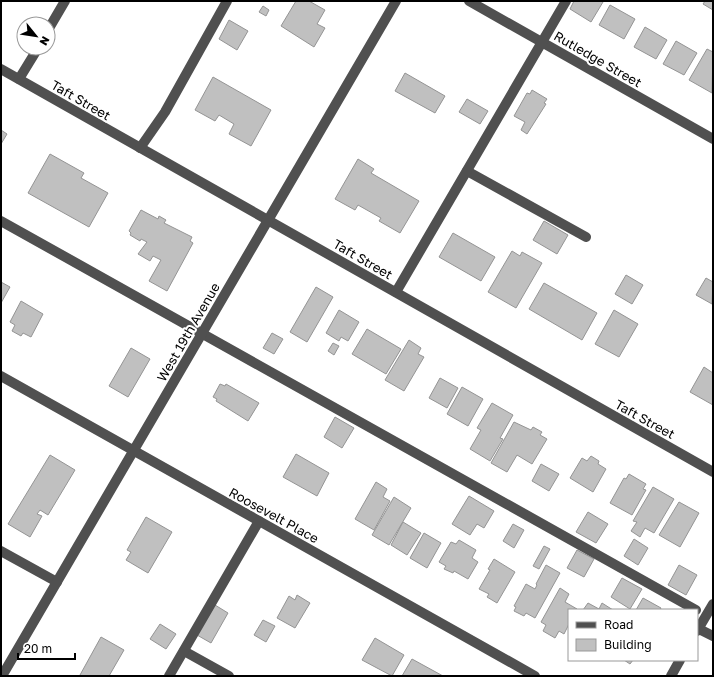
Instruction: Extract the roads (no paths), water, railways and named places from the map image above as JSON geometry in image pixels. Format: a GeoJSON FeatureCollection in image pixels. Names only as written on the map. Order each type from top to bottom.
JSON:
{"type":"FeatureCollection","features":[{"type":"Feature","properties":{"kind":"street"},"geometry":{"type":"LineString","coordinates":[[56,16],[65,1]]}},
{"type":"Feature","properties":{"kind":"street"},"geometry":{"type":"LineString","coordinates":[[140,148],[165,112],[227,1]]}},
{"type":"Feature","properties":{"kind":"street","name":"West 19th Avenue"},"geometry":{"type":"LineString","coordinates":[[2,676],[396,1]]}},
{"type":"Feature","properties":{"kind":"street","name":"Rutledge Street"},"geometry":{"type":"LineString","coordinates":[[469,1],[713,140]]}},
{"type":"Feature","properties":{"kind":"street"},"geometry":{"type":"LineString","coordinates":[[396,292],[566,1]]}},
{"type":"Feature","properties":{"kind":"street"},"geometry":{"type":"LineString","coordinates":[[19,79],[33,56]]}},
{"type":"Feature","properties":{"kind":"street","name":"Taft Street"},"geometry":{"type":"LineString","coordinates":[[1,69],[713,472]]}},
{"type":"Feature","properties":{"kind":"street"},"geometry":{"type":"LineString","coordinates":[[467,171],[586,237]]}},
{"type":"Feature","properties":{"kind":"street"},"geometry":{"type":"LineString","coordinates":[[1,221],[695,609]]}},
{"type":"Feature","properties":{"kind":"street","name":"Roosevelt Place"},"geometry":{"type":"LineString","coordinates":[[1,376],[535,676]]}},
{"type":"Feature","properties":{"kind":"street"},"geometry":{"type":"LineString","coordinates":[[169,676],[259,521]]}},
{"type":"Feature","properties":{"kind":"street"},"geometry":{"type":"LineString","coordinates":[[1,551],[57,582]]}},
{"type":"Feature","properties":{"kind":"street"},"geometry":{"type":"LineString","coordinates":[[713,604],[698,630],[713,636]]}},
{"type":"Feature","properties":{"kind":"street"},"geometry":{"type":"LineString","coordinates":[[698,611],[706,616]]}},
{"type":"Feature","properties":{"kind":"street"},"geometry":{"type":"LineString","coordinates":[[184,651],[230,676]]}},
{"type":"Feature","properties":{"kind":"street"},"geometry":{"type":"LineString","coordinates":[[671,676],[679,661]]}}]}
